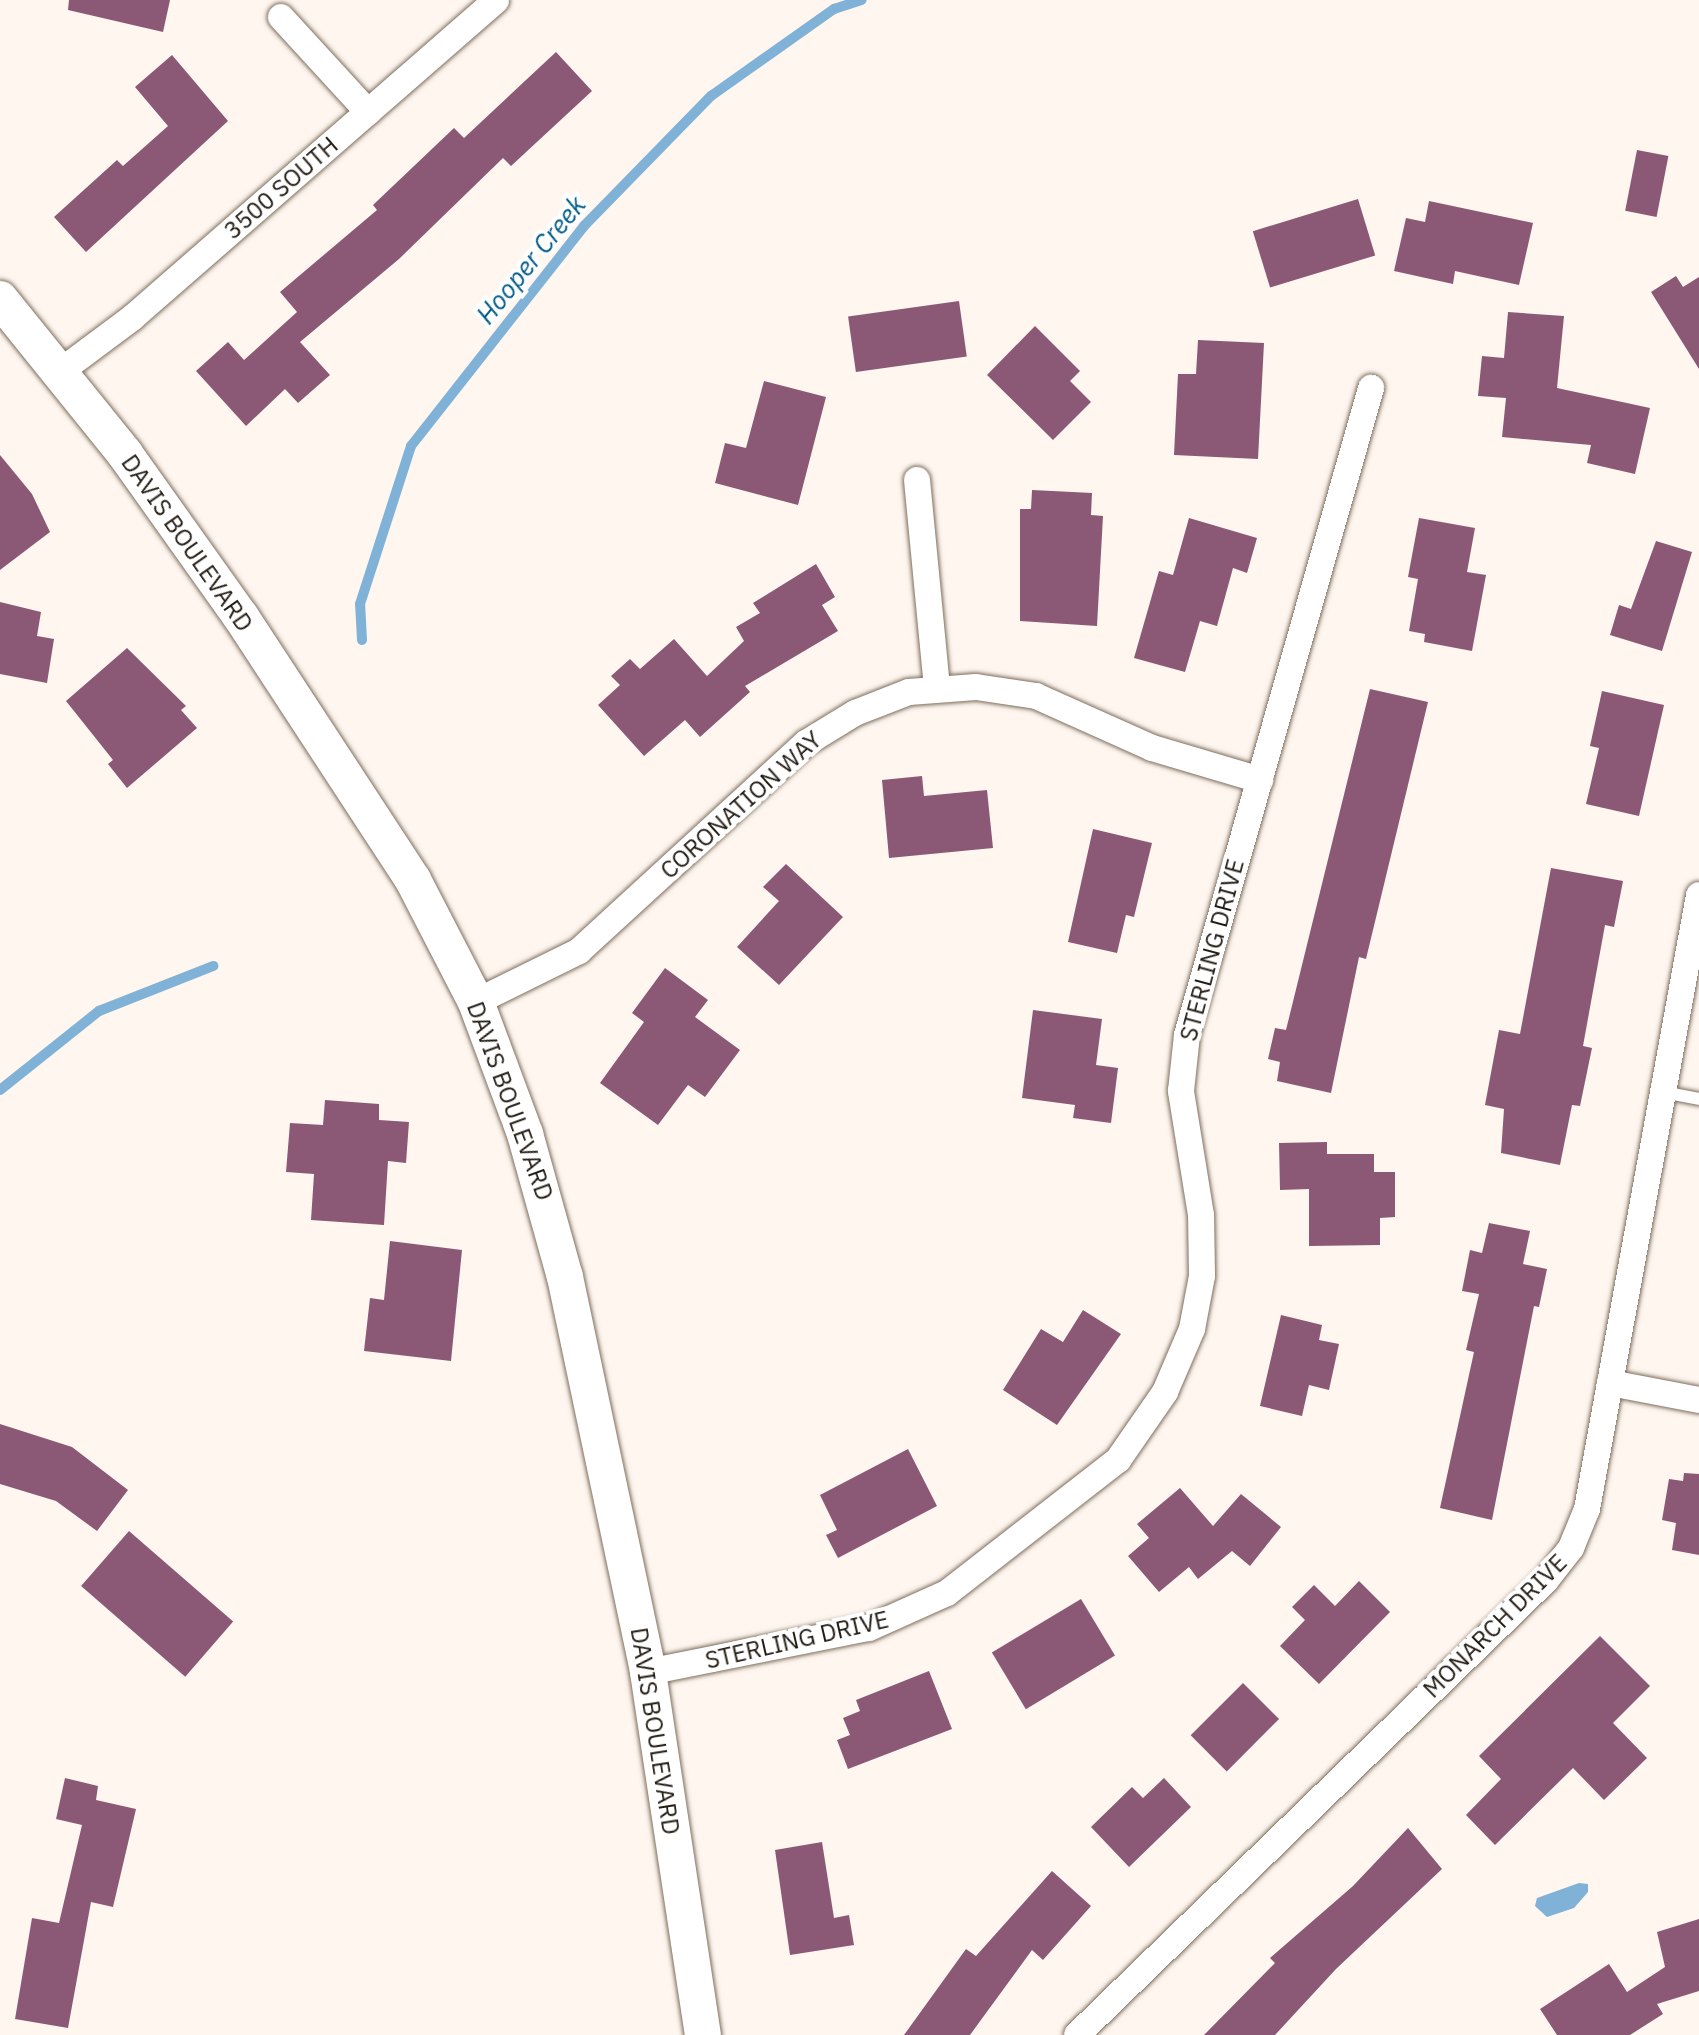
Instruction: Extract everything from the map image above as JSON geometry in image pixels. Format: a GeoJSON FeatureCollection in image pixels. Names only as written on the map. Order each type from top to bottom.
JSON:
{"type":"FeatureCollection","features":[{"type":"Feature","properties":{"kind":"street","name":"3500 SOUTH"},"geometry":{"type":"LineString","coordinates":[[61,371],[132,318],[496,0]]}},
{"type":"Feature","properties":{"kind":"street"},"geometry":{"type":"LineString","coordinates":[[281,17],[368,112]]}},
{"type":"Feature","properties":{"kind":"street","name":"DAVIS BOULEVARD"},"geometry":{"type":"LineString","coordinates":[[0,299],[61,371],[241,617],[372,815],[476,1002],[547,1205],[648,1672],[703,2035]]}},
{"type":"Feature","properties":{"kind":"street","name":"STERLING DRIVE"},"geometry":{"type":"LineString","coordinates":[[648,1672],[829,1638],[907,1613],[982,1570],[1135,1442],[1180,1363],[1199,1300],[1201,1215],[1183,1117],[1182,1062],[1193,1007],[1371,388]]}},
{"type":"Feature","properties":{"kind":"street"},"geometry":{"type":"LineString","coordinates":[[917,480],[937,688]]}},
{"type":"Feature","properties":{"kind":"street","name":"CORONATION WAY"},"geometry":{"type":"LineString","coordinates":[[476,1002],[579,951],[806,743],[880,701],[937,688],[1006,689],[1036,696],[1152,748],[1260,780]]}},
{"type":"Feature","properties":{"kind":"street","name":"MONARCH DRIVE"},"geometry":{"type":"LineString","coordinates":[[1077,2035],[1560,1565],[1587,1509],[1699,895]]}},
{"type":"Feature","properties":{"kind":"street"},"geometry":{"type":"LineString","coordinates":[[1610,1383],[1699,1400]]}},
{"type":"Feature","properties":{"kind":"lane"},"geometry":{"type":"LineString","coordinates":[[1663,1092],[1699,1099]]}},
{"type":"Feature","properties":{"kind":"water"},"geometry":{"type":"Polygon","coordinates":[[[1579,1883],[1588,1884],[1588,1892],[1574,1908],[1547,1917],[1535,1906],[1537,1898],[1579,1883]]]}},
{"type":"Feature","properties":{"kind":"building"},"geometry":{"type":"Polygon","coordinates":[[[69,0],[170,0],[163,32],[68,10],[69,0]]]}},
{"type":"Feature","properties":{"kind":"building"},"geometry":{"type":"Polygon","coordinates":[[[556,52],[592,91],[511,166],[503,158],[399,259],[300,342],[330,375],[298,403],[285,389],[246,426],[196,371],[228,342],[244,360],[297,312],[280,292],[377,210],[373,205],[454,128],[464,138],[556,52]]]}},
{"type":"Feature","properties":{"kind":"building"},"geometry":{"type":"Polygon","coordinates":[[[172,55],[228,121],[86,252],[54,217],[117,160],[123,166],[168,126],[135,87],[172,55]]]}},
{"type":"Feature","properties":{"kind":"building"},"geometry":{"type":"Polygon","coordinates":[[[1637,150],[1668,156],[1657,217],[1625,211],[1637,150]]]}},
{"type":"Feature","properties":{"kind":"building"},"geometry":{"type":"Polygon","coordinates":[[[1358,199],[1375,255],[1270,288],[1253,231],[1358,199]]]}},
{"type":"Feature","properties":{"kind":"building"},"geometry":{"type":"Polygon","coordinates":[[[1429,201],[1533,223],[1519,285],[1455,271],[1453,284],[1394,271],[1406,218],[1425,222],[1429,201]]]}},
{"type":"Feature","properties":{"kind":"building"},"geometry":{"type":"Polygon","coordinates":[[[1676,276],[1683,287],[1699,277],[1699,369],[1651,292],[1676,276]]]}},
{"type":"Feature","properties":{"kind":"building"},"geometry":{"type":"Polygon","coordinates":[[[959,301],[967,356],[856,372],[848,317],[959,301]]]}},
{"type":"Feature","properties":{"kind":"building"},"geometry":{"type":"Polygon","coordinates":[[[1508,312],[1564,316],[1557,388],[1650,408],[1635,474],[1587,463],[1591,445],[1502,437],[1506,398],[1478,396],[1482,356],[1504,358],[1508,312]]]}},
{"type":"Feature","properties":{"kind":"building"},"geometry":{"type":"Polygon","coordinates":[[[1035,326],[1080,371],[1070,381],[1091,402],[1053,440],[987,375],[1035,326]]]}},
{"type":"Feature","properties":{"kind":"building"},"geometry":{"type":"Polygon","coordinates":[[[1198,340],[1264,343],[1258,459],[1174,455],[1178,374],[1196,374],[1198,340]]]}},
{"type":"Feature","properties":{"kind":"building"},"geometry":{"type":"Polygon","coordinates":[[[764,381],[826,397],[798,505],[715,483],[725,443],[746,448],[764,381]]]}},
{"type":"Feature","properties":{"kind":"building"},"geometry":{"type":"Polygon","coordinates":[[[0,455],[32,494],[50,532],[0,570],[0,455]]]}},
{"type":"Feature","properties":{"kind":"building"},"geometry":{"type":"Polygon","coordinates":[[[1032,490],[1092,493],[1091,515],[1103,516],[1097,626],[1020,621],[1020,509],[1031,509],[1032,490]]]}},
{"type":"Feature","properties":{"kind":"building"},"geometry":{"type":"Polygon","coordinates":[[[1189,518],[1257,538],[1247,573],[1233,568],[1217,626],[1200,621],[1185,672],[1134,658],[1159,571],[1173,575],[1189,518]]]}},
{"type":"Feature","properties":{"kind":"building"},"geometry":{"type":"Polygon","coordinates":[[[1419,518],[1475,528],[1467,572],[1486,575],[1472,651],[1424,642],[1425,634],[1409,631],[1418,579],[1408,577],[1419,518]]]}},
{"type":"Feature","properties":{"kind":"building"},"geometry":{"type":"Polygon","coordinates":[[[1656,541],[1692,552],[1662,651],[1610,635],[1619,605],[1631,609],[1656,541]]]}},
{"type":"Feature","properties":{"kind":"building"},"geometry":{"type":"Polygon","coordinates":[[[816,564],[835,597],[822,605],[838,631],[745,686],[750,692],[700,737],[685,720],[644,756],[598,705],[620,685],[611,676],[630,659],[640,669],[674,639],[707,676],[744,641],[736,627],[760,613],[753,603],[816,564]]]}},
{"type":"Feature","properties":{"kind":"building"},"geometry":{"type":"Polygon","coordinates":[[[0,602],[41,612],[37,636],[54,639],[47,683],[0,674],[0,602]]]}},
{"type":"Feature","properties":{"kind":"building"},"geometry":{"type":"Polygon","coordinates":[[[127,648],[186,706],[181,710],[197,728],[127,788],[108,764],[113,760],[66,701],[127,648]]]}},
{"type":"Feature","properties":{"kind":"building"},"geometry":{"type":"Polygon","coordinates":[[[1370,689],[1428,702],[1366,959],[1359,957],[1331,1093],[1277,1081],[1280,1062],[1268,1059],[1275,1028],[1286,1030],[1370,689]]]}},
{"type":"Feature","properties":{"kind":"building"},"geometry":{"type":"Polygon","coordinates":[[[1602,691],[1664,705],[1639,816],[1586,804],[1599,748],[1590,746],[1602,691]]]}},
{"type":"Feature","properties":{"kind":"building"},"geometry":{"type":"Polygon","coordinates":[[[922,776],[924,796],[987,790],[993,848],[889,858],[882,780],[922,776]]]}},
{"type":"Feature","properties":{"kind":"building"},"geometry":{"type":"Polygon","coordinates":[[[1093,829],[1152,843],[1134,917],[1126,915],[1117,953],[1068,942],[1093,829]]]}},
{"type":"Feature","properties":{"kind":"building"},"geometry":{"type":"Polygon","coordinates":[[[786,864],[843,917],[779,985],[737,947],[779,901],[763,887],[786,864]]]}},
{"type":"Feature","properties":{"kind":"building"},"geometry":{"type":"Polygon","coordinates":[[[1551,868],[1623,881],[1614,927],[1605,925],[1583,1046],[1592,1048],[1580,1106],[1572,1105],[1560,1165],[1501,1153],[1504,1109],[1485,1105],[1499,1030],[1520,1034],[1551,868]]]}},
{"type":"Feature","properties":{"kind":"building"},"geometry":{"type":"Polygon","coordinates":[[[665,968],[708,1000],[695,1017],[740,1050],[705,1097],[688,1085],[658,1125],[600,1083],[644,1022],[632,1013],[665,968]]]}},
{"type":"Feature","properties":{"kind":"building"},"geometry":{"type":"Polygon","coordinates":[[[1033,1010],[1102,1019],[1096,1065],[1118,1068],[1111,1123],[1073,1118],[1075,1105],[1022,1098],[1033,1010]]]}},
{"type":"Feature","properties":{"kind":"building"},"geometry":{"type":"Polygon","coordinates":[[[325,1100],[379,1104],[379,1120],[409,1122],[406,1163],[388,1161],[384,1225],[311,1220],[314,1174],[286,1172],[290,1123],[323,1125],[325,1100]]]}},
{"type":"Feature","properties":{"kind":"building"},"geometry":{"type":"Polygon","coordinates":[[[1327,1142],[1327,1154],[1374,1154],[1374,1172],[1395,1172],[1395,1217],[1380,1218],[1380,1245],[1309,1246],[1309,1189],[1280,1190],[1279,1143],[1327,1142]]]}},
{"type":"Feature","properties":{"kind":"building"},"geometry":{"type":"Polygon","coordinates":[[[1489,1223],[1530,1231],[1523,1264],[1547,1269],[1539,1307],[1534,1306],[1492,1520],[1440,1508],[1474,1352],[1466,1350],[1479,1294],[1462,1291],[1470,1250],[1482,1253],[1489,1223]]]}},
{"type":"Feature","properties":{"kind":"building"},"geometry":{"type":"Polygon","coordinates":[[[390,1241],[462,1250],[451,1361],[364,1351],[370,1298],[384,1300],[390,1241]]]}},
{"type":"Feature","properties":{"kind":"building"},"geometry":{"type":"Polygon","coordinates":[[[1083,1310],[1121,1334],[1057,1425],[1003,1390],[1041,1329],[1063,1342],[1083,1310]]]}},
{"type":"Feature","properties":{"kind":"building"},"geometry":{"type":"Polygon","coordinates":[[[1281,1315],[1322,1325],[1319,1340],[1339,1344],[1329,1390],[1309,1385],[1302,1416],[1260,1406],[1281,1315]]]}},
{"type":"Feature","properties":{"kind":"building"},"geometry":{"type":"Polygon","coordinates":[[[0,1424],[72,1447],[128,1490],[97,1531],[56,1501],[0,1484],[0,1424]]]}},
{"type":"Feature","properties":{"kind":"building"},"geometry":{"type":"Polygon","coordinates":[[[908,1449],[937,1506],[838,1558],[826,1535],[837,1530],[820,1495],[908,1449]]]}},
{"type":"Feature","properties":{"kind":"building"},"geometry":{"type":"Polygon","coordinates":[[[1684,1473],[1699,1474],[1699,1555],[1672,1550],[1676,1523],[1662,1520],[1669,1479],[1683,1481],[1684,1473]]]}},
{"type":"Feature","properties":{"kind":"building"},"geometry":{"type":"Polygon","coordinates":[[[1180,1488],[1213,1526],[1241,1494],[1281,1527],[1250,1566],[1232,1551],[1198,1579],[1189,1567],[1159,1592],[1128,1556],[1149,1538],[1137,1524],[1180,1488]]]}},
{"type":"Feature","properties":{"kind":"building"},"geometry":{"type":"Polygon","coordinates":[[[129,1531],[233,1622],[185,1677],[81,1586],[129,1531]]]}},
{"type":"Feature","properties":{"kind":"building"},"geometry":{"type":"Polygon","coordinates":[[[1359,1581],[1390,1612],[1319,1684],[1280,1646],[1305,1620],[1292,1607],[1314,1585],[1335,1606],[1359,1581]]]}},
{"type":"Feature","properties":{"kind":"building"},"geometry":{"type":"Polygon","coordinates":[[[1081,1599],[1115,1656],[1026,1709],[992,1653],[1081,1599]]]}},
{"type":"Feature","properties":{"kind":"building"},"geometry":{"type":"Polygon","coordinates":[[[1600,1636],[1650,1686],[1613,1723],[1647,1758],[1604,1800],[1573,1768],[1495,1845],[1466,1815],[1501,1779],[1479,1756],[1600,1636]]]}},
{"type":"Feature","properties":{"kind":"building"},"geometry":{"type":"Polygon","coordinates":[[[929,1671],[952,1729],[848,1769],[837,1740],[850,1735],[843,1718],[860,1711],[856,1700],[929,1671]]]}},
{"type":"Feature","properties":{"kind":"building"},"geometry":{"type":"Polygon","coordinates":[[[1243,1683],[1279,1719],[1227,1771],[1191,1735],[1243,1683]]]}},
{"type":"Feature","properties":{"kind":"building"},"geometry":{"type":"Polygon","coordinates":[[[65,1778],[98,1786],[96,1800],[136,1809],[113,1907],[91,1902],[68,2028],[15,2019],[32,1918],[59,1923],[82,1825],[56,1819],[65,1778]]]}},
{"type":"Feature","properties":{"kind":"building"},"geometry":{"type":"Polygon","coordinates":[[[1164,1778],[1191,1807],[1129,1867],[1091,1827],[1132,1787],[1143,1798],[1164,1778]]]}},
{"type":"Feature","properties":{"kind":"building"},"geometry":{"type":"Polygon","coordinates":[[[1408,1828],[1442,1869],[1336,1969],[1275,2035],[1204,2035],[1275,1963],[1270,1958],[1353,1886],[1408,1828]]]}},
{"type":"Feature","properties":{"kind":"building"},"geometry":{"type":"Polygon","coordinates":[[[822,1842],[834,1918],[849,1915],[854,1945],[790,1955],[775,1850],[822,1842]]]}},
{"type":"Feature","properties":{"kind":"building"},"geometry":{"type":"Polygon","coordinates":[[[1052,1871],[1091,1906],[1043,1960],[1032,1950],[970,2035],[904,2035],[966,1949],[976,1956],[1052,1871]]]}},
{"type":"Feature","properties":{"kind":"building"},"geometry":{"type":"Polygon","coordinates":[[[1699,1919],[1699,1991],[1657,2004],[1663,2014],[1630,2035],[1557,2035],[1540,2009],[1609,1964],[1627,1992],[1665,1967],[1657,1932],[1699,1919]]]}},
{"type":"Feature","properties":{"kind":"waterway","name":"Hooper Creek"},"geometry":{"type":"LineString","coordinates":[[362,640],[360,604],[411,446],[584,226],[711,96],[834,9],[862,0]]}},
{"type":"Feature","properties":{"kind":"waterway","name":"Hooper Creek"},"geometry":{"type":"LineString","coordinates":[[0,1090],[99,1011],[213,966]]}}]}
